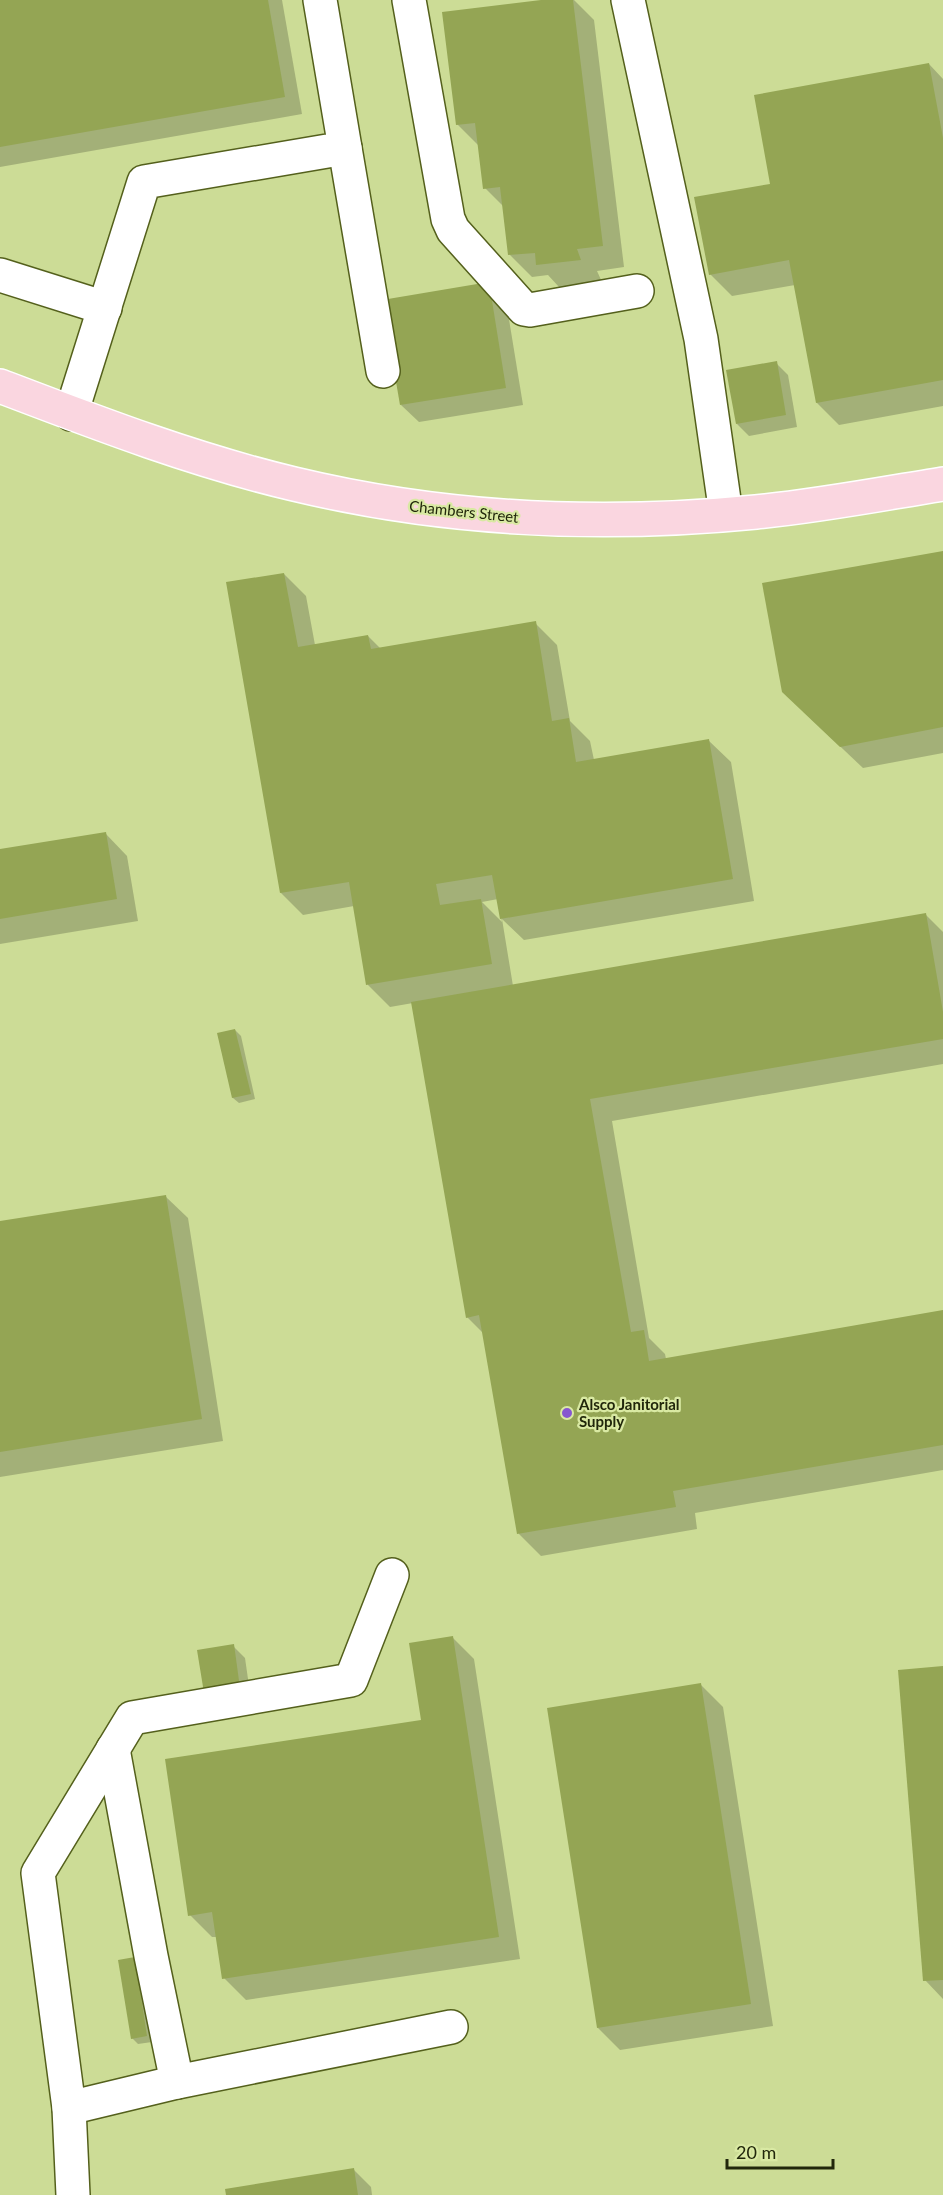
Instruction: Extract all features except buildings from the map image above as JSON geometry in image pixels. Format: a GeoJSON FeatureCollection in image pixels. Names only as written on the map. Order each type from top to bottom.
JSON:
{"type":"FeatureCollection","features":[{"type":"Feature","properties":{"kind":"main road","name":"Chambers Street"},"geometry":{"type":"LineString","coordinates":[[0,386],[178,453],[295,484],[402,505],[527,518],[651,519],[757,512],[943,484]]}},
{"type":"Feature","properties":{"kind":"lane"},"geometry":{"type":"LineString","coordinates":[[320,0],[383,371]]}},
{"type":"Feature","properties":{"kind":"lane"},"geometry":{"type":"LineString","coordinates":[[409,0],[448,219],[453,230],[524,309],[530,310],[637,291]]}},
{"type":"Feature","properties":{"kind":"lane"},"geometry":{"type":"LineString","coordinates":[[628,0],[701,339],[726,514]]}},
{"type":"Feature","properties":{"kind":"lane"},"geometry":{"type":"LineString","coordinates":[[71,414],[144,182],[345,148]]}},
{"type":"Feature","properties":{"kind":"lane"},"geometry":{"type":"LineString","coordinates":[[0,275],[105,308]]}},
{"type":"Feature","properties":{"kind":"lane"},"geometry":{"type":"LineString","coordinates":[[73,2195],[69,2108],[38,1873],[132,1718],[351,1680],[392,1575]]}},
{"type":"Feature","properties":{"kind":"lane"},"geometry":{"type":"LineString","coordinates":[[113,1749],[177,2082]]}},
{"type":"Feature","properties":{"kind":"lane"},"geometry":{"type":"LineString","coordinates":[[69,2108],[177,2082],[451,2027]]}},
{"type":"Feature","properties":{"kind":"place","name":"Alsco Janitorial Supply"},"geometry":{"type":"Point","coordinates":[567,1413]}}]}
